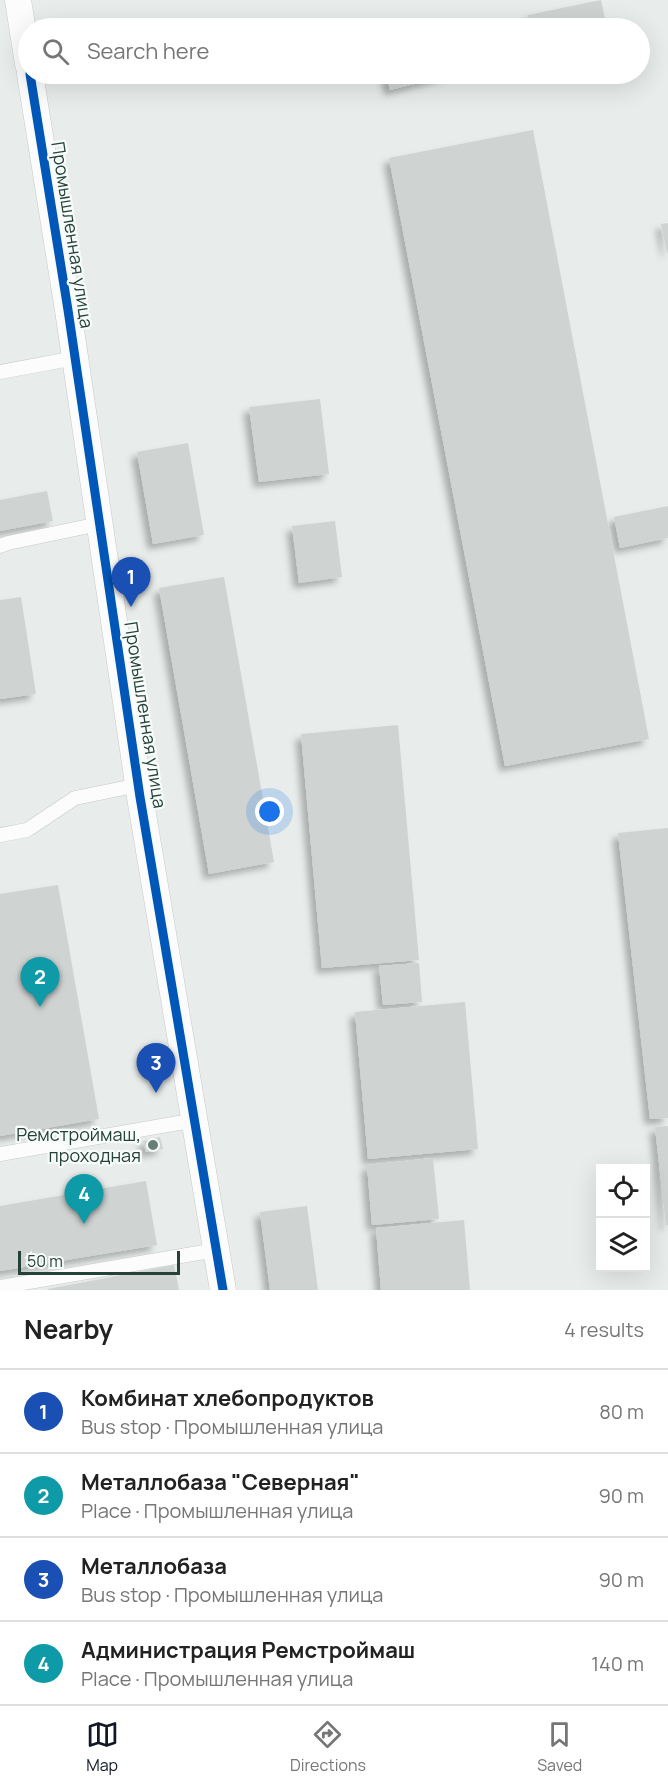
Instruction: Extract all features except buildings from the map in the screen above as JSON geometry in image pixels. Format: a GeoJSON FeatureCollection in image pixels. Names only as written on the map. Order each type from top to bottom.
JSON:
{"type":"FeatureCollection","features":[{"type":"Feature","properties":{"kind":"street"},"geometry":{"type":"LineString","coordinates":[[18,0],[21,18]]}},
{"type":"Feature","properties":{"kind":"street","name":"Промышленная улица"},"geometry":{"type":"LineString","coordinates":[[32,84],[139,785],[223,1290]]}},
{"type":"Feature","properties":{"kind":"lane"},"geometry":{"type":"LineString","coordinates":[[0,372],[75,358]]}},
{"type":"Feature","properties":{"kind":"lane"},"geometry":{"type":"LineString","coordinates":[[0,546],[99,524]]}},
{"type":"Feature","properties":{"kind":"lane"},"geometry":{"type":"LineString","coordinates":[[0,835],[27,830],[75,798],[139,785]]}},
{"type":"Feature","properties":{"kind":"lane"},"geometry":{"type":"LineString","coordinates":[[0,1154],[196,1120]]}},
{"type":"Feature","properties":{"kind":"lane"},"geometry":{"type":"LineString","coordinates":[[0,1287],[216,1250]]}},
{"type":"Feature","properties":{"kind":"cycle path"},"geometry":{"type":"LineString","coordinates":[[32,84],[68,310],[140,797],[223,1290]]}},
{"type":"Feature","properties":{"kind":"place","name":"Комбинат хлебопродуктов"},"geometry":{"type":"Point","coordinates":[131,607]}},
{"type":"Feature","properties":{"kind":"place","name":"Металлобаза \"Северная\""},"geometry":{"type":"Point","coordinates":[40,1007]}},
{"type":"Feature","properties":{"kind":"place","name":"Металлобаза"},"geometry":{"type":"Point","coordinates":[156,1093]}},
{"type":"Feature","properties":{"kind":"place","name":"Ремстроймаш, проходная"},"geometry":{"type":"Point","coordinates":[153,1145]}},
{"type":"Feature","properties":{"kind":"place","name":"Администрация Ремстроймаш"},"geometry":{"type":"Point","coordinates":[84,1224]}}]}
